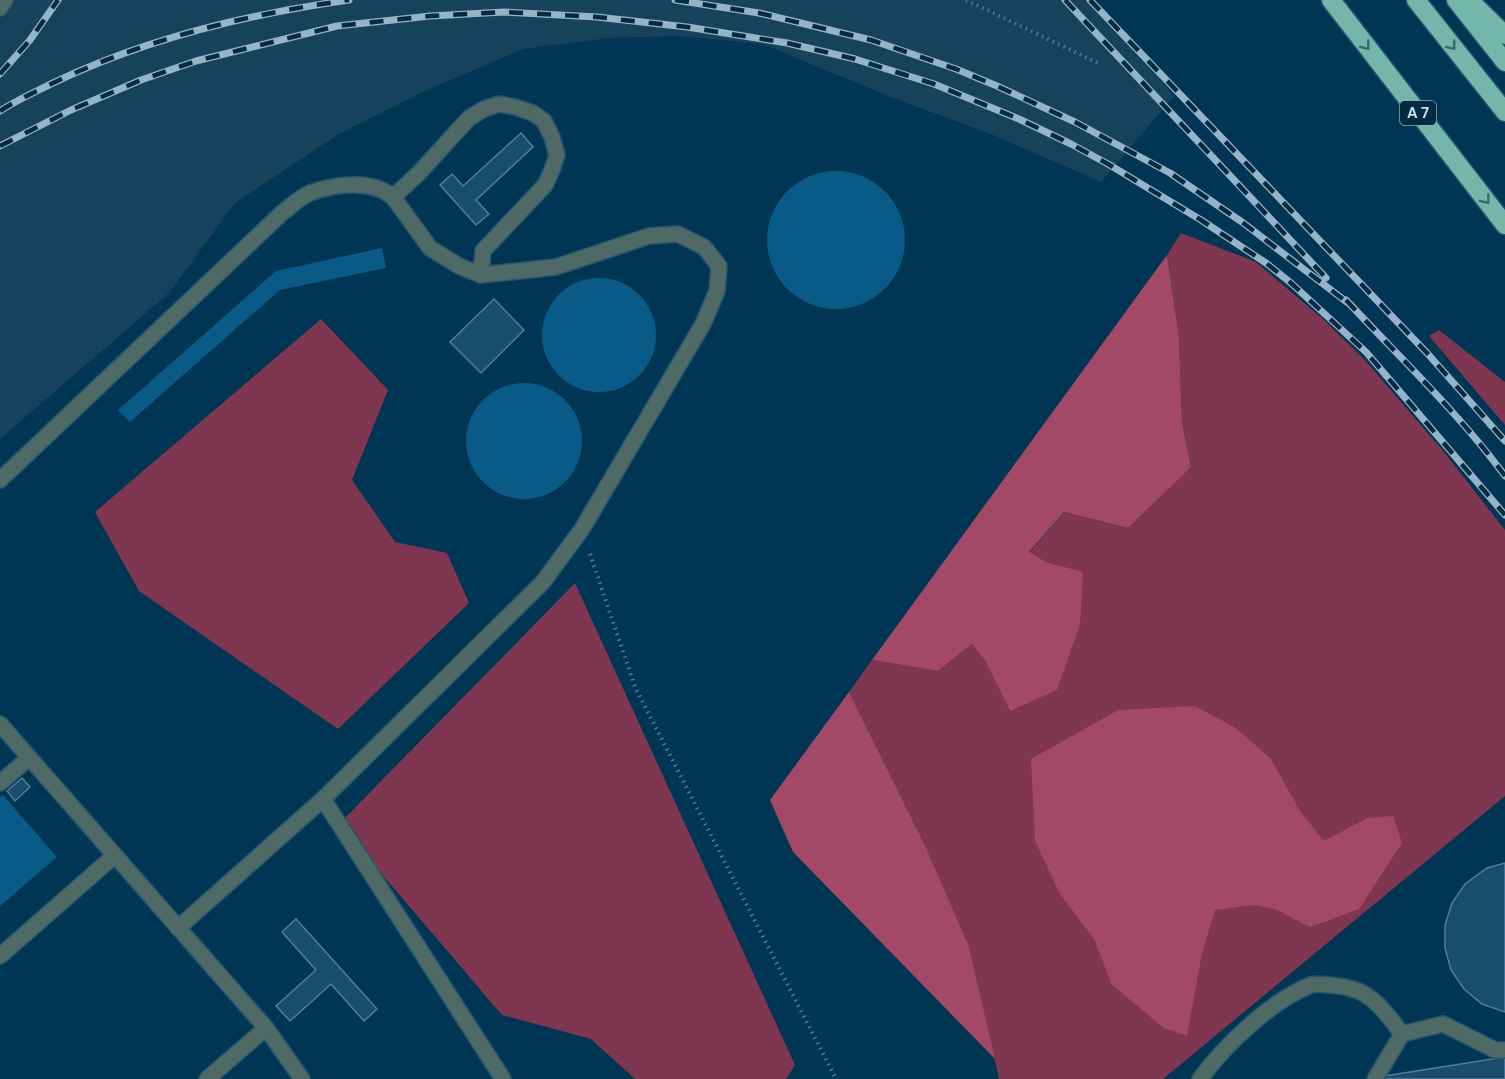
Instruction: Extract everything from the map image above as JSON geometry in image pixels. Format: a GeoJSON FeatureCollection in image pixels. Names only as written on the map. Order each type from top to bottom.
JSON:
{"type":"FeatureCollection","features":[{"type":"Feature","properties":{"kind":"highway","name":"A 7"},"geometry":{"type":"LineString","coordinates":[[1330,0],[1505,225]]}},
{"type":"Feature","properties":{"kind":"highway"},"geometry":{"type":"LineString","coordinates":[[1416,0],[1505,112]]}},
{"type":"Feature","properties":{"kind":"highway"},"geometry":{"type":"LineString","coordinates":[[1456,0],[1505,62]]}},
{"type":"Feature","properties":{"kind":"highway"},"geometry":{"type":"LineString","coordinates":[[1469,0],[1505,35]]}},
{"type":"Feature","properties":{"kind":"lane"},"geometry":{"type":"LineString","coordinates":[[0,8],[5,0]]}},
{"type":"Feature","properties":{"kind":"lane"},"geometry":{"type":"LineString","coordinates":[[393,197],[419,173],[469,118],[484,109],[499,104],[533,112],[544,122],[552,137],[557,155],[545,185],[483,251],[481,275]]}},
{"type":"Feature","properties":{"kind":"lane"},"geometry":{"type":"LineString","coordinates":[[0,480],[282,213],[308,194],[345,185],[383,189],[393,197],[405,217],[430,248],[459,266],[481,275],[556,267],[649,237],[678,234],[704,247],[719,266],[717,291],[703,324],[582,529],[543,582],[323,799],[178,928]]}},
{"type":"Feature","properties":{"kind":"lane"},"geometry":{"type":"LineString","coordinates":[[0,724],[266,1028],[302,1079]]}},
{"type":"Feature","properties":{"kind":"lane"},"geometry":{"type":"LineString","coordinates":[[0,783],[29,758]]}},
{"type":"Feature","properties":{"kind":"lane"},"geometry":{"type":"LineString","coordinates":[[323,799],[502,1079]]}},
{"type":"Feature","properties":{"kind":"lane"},"geometry":{"type":"LineString","coordinates":[[0,956],[114,856]]}},
{"type":"Feature","properties":{"kind":"lane"},"geometry":{"type":"LineString","coordinates":[[1200,1079],[1215,1057],[1275,1005],[1313,984],[1354,989],[1378,1004],[1402,1034]]}},
{"type":"Feature","properties":{"kind":"lane"},"geometry":{"type":"LineString","coordinates":[[1375,1079],[1402,1034],[1443,1024],[1496,1050],[1505,1050]]}},
{"type":"Feature","properties":{"kind":"lane"},"geometry":{"type":"LineString","coordinates":[[207,1079],[266,1028]]}},
{"type":"Feature","properties":{"kind":"path"},"geometry":{"type":"LineString","coordinates":[[966,0],[1098,63]]}},
{"type":"Feature","properties":{"kind":"path"},"geometry":{"type":"LineString","coordinates":[[582,529],[635,687],[836,1079]]}},
{"type":"Feature","properties":{"kind":"shaded area"},"geometry":{"type":"Polygon","coordinates":[[[0,0],[1093,0],[1174,96],[1101,182],[991,134],[888,96],[763,44],[678,36],[609,38],[523,49],[429,89],[339,134],[235,203],[169,293],[0,439],[0,0]]]}},
{"type":"Feature","properties":{"kind":"shaded area"},"geometry":{"type":"Polygon","coordinates":[[[836,171],[862,177],[885,191],[899,214],[905,240],[899,266],[885,289],[862,303],[836,309],[810,303],[787,289],[773,266],[767,240],[773,214],[787,191],[810,177],[836,171]]]}},
{"type":"Feature","properties":{"kind":"shaded area"},"geometry":{"type":"Polygon","coordinates":[[[1181,233],[1256,262],[1323,319],[1364,359],[1444,452],[1505,530],[1505,796],[1163,1079],[999,1079],[969,946],[924,843],[849,692],[872,660],[938,671],[972,644],[985,661],[1010,711],[1083,573],[1046,562],[1029,553],[1064,512],[1128,528],[1191,466],[1182,422],[1179,337],[1167,255],[1181,233]]]}},
{"type":"Feature","properties":{"kind":"shaded area"},"geometry":{"type":"Polygon","coordinates":[[[382,248],[386,268],[280,290],[130,422],[118,410],[276,271],[382,248]]]}},
{"type":"Feature","properties":{"kind":"shaded area"},"geometry":{"type":"Polygon","coordinates":[[[1167,255],[1179,337],[1182,422],[1191,467],[1128,528],[1064,512],[1029,552],[1046,562],[1083,572],[1080,624],[1057,690],[1010,711],[985,661],[972,644],[938,671],[872,660],[1167,255]]]}},
{"type":"Feature","properties":{"kind":"shaded area"},"geometry":{"type":"Polygon","coordinates":[[[599,278],[621,282],[639,295],[652,313],[656,335],[652,357],[639,375],[621,388],[599,392],[577,388],[559,375],[546,357],[542,335],[546,313],[559,295],[577,282],[599,278]]]}},
{"type":"Feature","properties":{"kind":"shaded area"},"geometry":{"type":"Polygon","coordinates":[[[321,319],[388,390],[352,480],[395,542],[447,553],[469,603],[338,729],[139,591],[95,512],[321,319]]]}},
{"type":"Feature","properties":{"kind":"shaded area"},"geometry":{"type":"Polygon","coordinates":[[[1439,330],[1505,382],[1505,425],[1429,336],[1439,330]]]}},
{"type":"Feature","properties":{"kind":"shaded area"},"geometry":{"type":"Polygon","coordinates":[[[524,383],[546,387],[565,400],[578,419],[582,441],[578,463],[565,482],[546,495],[524,499],[502,495],[483,482],[470,463],[466,441],[470,419],[483,400],[502,387],[524,383]]]}},
{"type":"Feature","properties":{"kind":"shaded area"},"geometry":{"type":"Polygon","coordinates":[[[575,583],[795,1065],[786,1079],[635,1079],[591,1039],[502,1015],[339,824],[575,583]]]}},
{"type":"Feature","properties":{"kind":"shaded area"},"geometry":{"type":"Polygon","coordinates":[[[849,692],[924,843],[969,946],[995,1059],[793,852],[770,800],[849,692]]]}},
{"type":"Feature","properties":{"kind":"shaded area"},"geometry":{"type":"Polygon","coordinates":[[[1195,706],[1236,728],[1271,759],[1300,811],[1324,841],[1367,818],[1393,816],[1402,843],[1359,909],[1310,927],[1275,909],[1254,905],[1215,910],[1202,953],[1187,1036],[1164,1028],[1112,985],[1094,939],[1060,894],[1035,841],[1031,759],[1118,710],[1195,706]]]}},
{"type":"Feature","properties":{"kind":"shaded area"},"geometry":{"type":"Polygon","coordinates":[[[3,795],[57,857],[0,906],[0,797],[3,795]]]}},
{"type":"Feature","properties":{"kind":"building"},"geometry":{"type":"Polygon","coordinates":[[[521,133],[533,147],[476,200],[489,214],[476,225],[440,185],[452,174],[463,186],[521,133]]]}},
{"type":"Feature","properties":{"kind":"building"},"geometry":{"type":"Polygon","coordinates":[[[494,299],[524,330],[481,373],[450,342],[494,299]]]}},
{"type":"Feature","properties":{"kind":"building"},"geometry":{"type":"Polygon","coordinates":[[[22,778],[30,787],[15,801],[7,791],[22,778]]]}},
{"type":"Feature","properties":{"kind":"building"},"geometry":{"type":"Polygon","coordinates":[[[1505,863],[1505,1012],[1482,1004],[1464,989],[1451,970],[1445,948],[1445,925],[1452,903],[1465,884],[1487,868],[1505,863]]]}},
{"type":"Feature","properties":{"kind":"building"},"geometry":{"type":"Polygon","coordinates":[[[296,919],[377,1009],[364,1021],[331,984],[290,1021],[276,1006],[316,970],[282,932],[296,919]]]}},
{"type":"Feature","properties":{"kind":"building"},"geometry":{"type":"Polygon","coordinates":[[[1505,1057],[1505,1079],[1385,1079],[1385,1076],[1505,1057]]]}},
{"type":"Feature","properties":{"kind":"railway"},"geometry":{"type":"LineString","coordinates":[[0,74],[30,40],[58,0]]}},
{"type":"Feature","properties":{"kind":"railway"},"geometry":{"type":"LineString","coordinates":[[0,111],[88,67],[160,41],[235,21],[349,0]]}},
{"type":"Feature","properties":{"kind":"railway"},"geometry":{"type":"LineString","coordinates":[[675,0],[759,13],[871,40],[956,69],[997,86],[1075,122],[1170,173],[1242,222],[1352,306]]}},
{"type":"Feature","properties":{"kind":"railway"},"geometry":{"type":"LineString","coordinates":[[1065,0],[1326,278]]}},
{"type":"Feature","properties":{"kind":"railway"},"geometry":{"type":"LineString","coordinates":[[1090,0],[1427,353],[1505,441]]}},
{"type":"Feature","properties":{"kind":"railway"},"geometry":{"type":"LineString","coordinates":[[0,146],[71,110],[141,80],[196,61],[337,26],[430,16],[504,12],[597,17],[687,27],[787,43],[855,59],[934,84],[1019,119],[1071,144],[1201,220],[1266,263],[1366,352],[1505,515]]}},
{"type":"Feature","properties":{"kind":"railway"},"geometry":{"type":"LineString","coordinates":[[1346,300],[1448,407],[1505,476]]}}]}
